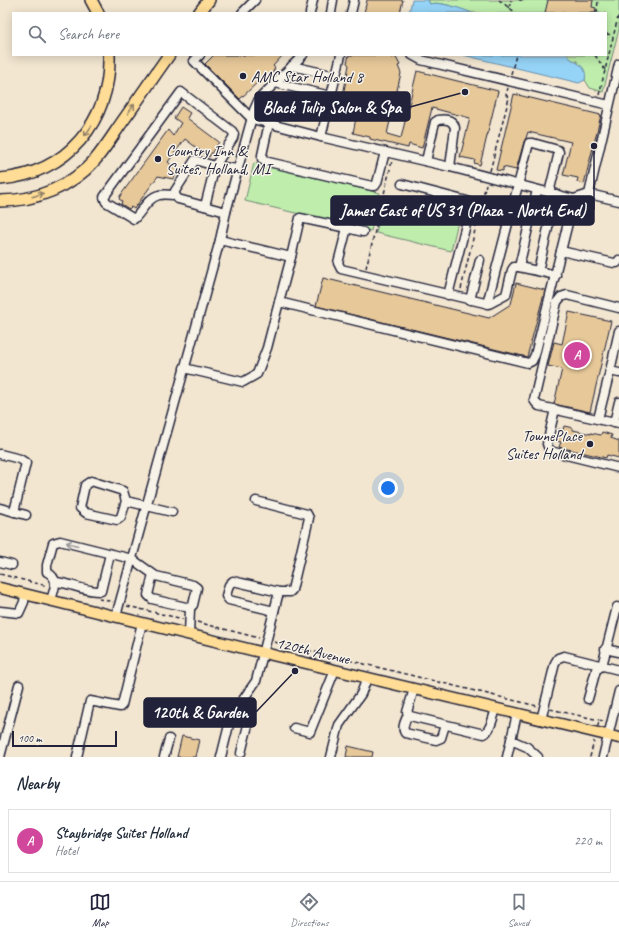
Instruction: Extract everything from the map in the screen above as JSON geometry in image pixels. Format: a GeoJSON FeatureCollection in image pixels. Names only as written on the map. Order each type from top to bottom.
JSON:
{"type":"FeatureCollection","features":[{"type":"Feature","properties":{"kind":"highway"},"geometry":{"type":"LineString","coordinates":[[91,0],[97,12]]}},
{"type":"Feature","properties":{"kind":"highway"},"geometry":{"type":"LineString","coordinates":[[199,12],[209,0]]}},
{"type":"Feature","properties":{"kind":"highway"},"geometry":{"type":"LineString","coordinates":[[0,179],[19,176],[40,170],[60,159],[78,144],[93,123],[103,102],[109,78],[109,56]]}},
{"type":"Feature","properties":{"kind":"highway"},"geometry":{"type":"LineString","coordinates":[[0,201],[28,198],[46,193],[72,179],[88,167],[101,152],[168,56]]}},
{"type":"Feature","properties":{"kind":"main road","name":"120th Avenue"},"geometry":{"type":"LineString","coordinates":[[0,588],[619,738]]}},
{"type":"Feature","properties":{"kind":"street"},"geometry":{"type":"LineString","coordinates":[[243,12],[255,0]]}},
{"type":"Feature","properties":{"kind":"street"},"geometry":{"type":"LineString","coordinates":[[310,12],[313,0]]}},
{"type":"Feature","properties":{"kind":"street"},"geometry":{"type":"LineString","coordinates":[[330,12],[333,0]]}},
{"type":"Feature","properties":{"kind":"street"},"geometry":{"type":"LineString","coordinates":[[351,12],[354,0]]}},
{"type":"Feature","properties":{"kind":"street"},"geometry":{"type":"LineString","coordinates":[[199,56],[194,61],[252,119],[574,199],[589,194],[619,201]]}},
{"type":"Feature","properties":{"kind":"street"},"geometry":{"type":"LineString","coordinates":[[116,616],[252,119],[260,99],[302,56]]}},
{"type":"Feature","properties":{"kind":"street"},"geometry":{"type":"LineString","coordinates":[[321,137],[336,76],[338,56]]}},
{"type":"Feature","properties":{"kind":"street"},"geometry":{"type":"LineString","coordinates":[[414,56],[421,60],[609,104]]}},
{"type":"Feature","properties":{"kind":"street"},"geometry":{"type":"LineString","coordinates":[[589,194],[619,64]]}},
{"type":"Feature","properties":{"kind":"street"},"geometry":{"type":"LineString","coordinates":[[292,66],[336,76]]}},
{"type":"Feature","properties":{"kind":"street"},"geometry":{"type":"LineString","coordinates":[[276,83],[331,96]]}},
{"type":"Feature","properties":{"kind":"street"},"geometry":{"type":"LineString","coordinates":[[205,206],[215,166],[234,134],[181,92],[104,197],[106,202],[134,219],[148,202],[158,195],[175,195],[178,199],[226,212]]}},
{"type":"Feature","properties":{"kind":"street"},"geometry":{"type":"LineString","coordinates":[[260,99],[326,116]]}},
{"type":"Feature","properties":{"kind":"street"},"geometry":{"type":"LineString","coordinates":[[426,161],[435,122],[438,120],[448,120],[454,124],[455,128],[450,167]]}},
{"type":"Feature","properties":{"kind":"street"},"geometry":{"type":"LineString","coordinates":[[269,123],[262,155],[262,159],[264,161],[375,186],[385,152]]}},
{"type":"Feature","properties":{"kind":"street"},"geometry":{"type":"LineString","coordinates":[[487,304],[529,143],[556,148],[559,152],[538,271]]}},
{"type":"Feature","properties":{"kind":"street"},"geometry":{"type":"LineString","coordinates":[[175,195],[175,191],[195,160],[215,166],[238,170]]}},
{"type":"Feature","properties":{"kind":"street"},"geometry":{"type":"LineString","coordinates":[[402,184],[467,200],[470,205],[452,295]]}},
{"type":"Feature","properties":{"kind":"street"},"geometry":{"type":"LineString","coordinates":[[347,228],[338,263],[341,269],[489,304],[506,294],[537,190]]}},
{"type":"Feature","properties":{"kind":"street"},"geometry":{"type":"LineString","coordinates":[[279,302],[528,363],[532,361],[535,355],[574,199]]}},
{"type":"Feature","properties":{"kind":"street"},"geometry":{"type":"LineString","coordinates":[[184,368],[243,382],[257,374],[267,348],[300,218],[363,232]]}},
{"type":"Feature","properties":{"kind":"street"},"geometry":{"type":"LineString","coordinates":[[220,240],[291,257]]}},
{"type":"Feature","properties":{"kind":"street"},"geometry":{"type":"LineString","coordinates":[[561,251],[614,264],[619,260]]}},
{"type":"Feature","properties":{"kind":"street"},"geometry":{"type":"LineString","coordinates":[[470,300],[480,260]]}},
{"type":"Feature","properties":{"kind":"street"},"geometry":{"type":"LineString","coordinates":[[497,266],[538,271],[556,275]]}},
{"type":"Feature","properties":{"kind":"street"},"geometry":{"type":"LineString","coordinates":[[619,308],[567,295],[562,297],[557,302],[534,400],[540,406],[616,424],[619,402]]}},
{"type":"Feature","properties":{"kind":"street"},"geometry":{"type":"LineString","coordinates":[[598,419],[610,371],[616,359],[619,331]]}},
{"type":"Feature","properties":{"kind":"street"},"geometry":{"type":"LineString","coordinates":[[610,371],[619,373]]}},
{"type":"Feature","properties":{"kind":"street"},"geometry":{"type":"LineString","coordinates":[[555,409],[547,444],[550,451],[619,468]]}},
{"type":"Feature","properties":{"kind":"street"},"geometry":{"type":"LineString","coordinates":[[0,454],[20,458],[26,463],[14,512]]}},
{"type":"Feature","properties":{"kind":"street"},"geometry":{"type":"LineString","coordinates":[[91,482],[123,491],[126,501],[121,517],[117,520],[86,513],[80,508],[85,485],[91,482]]}},
{"type":"Feature","properties":{"kind":"street"},"geometry":{"type":"LineString","coordinates":[[126,501],[172,512]]}},
{"type":"Feature","properties":{"kind":"street"},"geometry":{"type":"LineString","coordinates":[[256,501],[307,514],[309,518],[292,590],[290,592],[279,592],[233,581],[229,584],[226,596],[228,600],[274,611]]}},
{"type":"Feature","properties":{"kind":"street"},"geometry":{"type":"LineString","coordinates":[[0,508],[26,515]]}},
{"type":"Feature","properties":{"kind":"street"},"geometry":{"type":"LineString","coordinates":[[51,600],[56,582],[53,575],[47,572],[47,565],[53,543],[60,541],[132,559],[156,576],[193,585],[197,588],[193,605],[190,608],[189,635]]}},
{"type":"Feature","properties":{"kind":"street"},"geometry":{"type":"LineString","coordinates":[[56,582],[64,582],[69,586],[93,592],[101,591],[110,554]]}},
{"type":"Feature","properties":{"kind":"street"},"geometry":{"type":"LineString","coordinates":[[0,562],[12,565]]}},
{"type":"Feature","properties":{"kind":"street"},"geometry":{"type":"LineString","coordinates":[[153,574],[148,595],[152,599],[190,608]]}},
{"type":"Feature","properties":{"kind":"street"},"geometry":{"type":"LineString","coordinates":[[220,757],[229,723],[235,710],[256,681],[268,640],[279,592]]}},
{"type":"Feature","properties":{"kind":"street"},"geometry":{"type":"LineString","coordinates":[[0,611],[19,613],[24,602],[25,594]]}},
{"type":"Feature","properties":{"kind":"street"},"geometry":{"type":"LineString","coordinates":[[588,699],[596,670],[602,666],[605,649],[617,608],[619,608]]}},
{"type":"Feature","properties":{"kind":"street"},"geometry":{"type":"LineString","coordinates":[[77,757],[90,701],[120,707],[122,705],[142,623]]}},
{"type":"Feature","properties":{"kind":"street"},"geometry":{"type":"LineString","coordinates":[[605,649],[619,652]]}},
{"type":"Feature","properties":{"kind":"street"},"geometry":{"type":"LineString","coordinates":[[541,720],[558,658],[564,656],[619,670]]}},
{"type":"Feature","properties":{"kind":"street"},"geometry":{"type":"LineString","coordinates":[[294,728],[310,732],[335,670]]}},
{"type":"Feature","properties":{"kind":"street"},"geometry":{"type":"LineString","coordinates":[[331,757],[339,725],[361,694],[367,678]]}},
{"type":"Feature","properties":{"kind":"street"},"geometry":{"type":"LineString","coordinates":[[0,757],[19,685]]}},
{"type":"Feature","properties":{"kind":"street"},"geometry":{"type":"LineString","coordinates":[[414,689],[404,725],[405,733],[436,740],[441,738],[445,724]]}},
{"type":"Feature","properties":{"kind":"street"},"geometry":{"type":"LineString","coordinates":[[603,757],[619,690]]}},
{"type":"Feature","properties":{"kind":"street"},"geometry":{"type":"LineString","coordinates":[[408,714],[484,734],[489,730],[496,709]]}},
{"type":"Feature","properties":{"kind":"street"},"geometry":{"type":"LineString","coordinates":[[235,710],[250,717],[241,753]]}},
{"type":"Feature","properties":{"kind":"street"},"geometry":{"type":"LineString","coordinates":[[507,757],[517,714]]}},
{"type":"Feature","properties":{"kind":"street"},"geometry":{"type":"LineString","coordinates":[[164,757],[168,740]]}},
{"type":"Feature","properties":{"kind":"street"},"geometry":{"type":"LineString","coordinates":[[511,740],[527,747],[538,757]]}},
{"type":"Feature","properties":{"kind":"path"},"geometry":{"type":"LineString","coordinates":[[499,0],[515,12]]}},
{"type":"Feature","properties":{"kind":"path"},"geometry":{"type":"LineString","coordinates":[[509,8],[511,0]]}},
{"type":"Feature","properties":{"kind":"path"},"geometry":{"type":"LineString","coordinates":[[597,12],[598,0]]}},
{"type":"Feature","properties":{"kind":"path"},"geometry":{"type":"LineString","coordinates":[[598,97],[619,13]]}},
{"type":"Feature","properties":{"kind":"path"},"geometry":{"type":"LineString","coordinates":[[607,34],[613,35]]}},
{"type":"Feature","properties":{"kind":"path"},"geometry":{"type":"LineString","coordinates":[[452,295],[460,292],[508,98],[506,95],[516,56]]}},
{"type":"Feature","properties":{"kind":"path"},"geometry":{"type":"LineString","coordinates":[[596,56],[605,70]]}},
{"type":"Feature","properties":{"kind":"path"},"geometry":{"type":"LineString","coordinates":[[362,274],[365,269],[394,154]]}},
{"type":"Feature","properties":{"kind":"path"},"geometry":{"type":"LineString","coordinates":[[120,604],[544,708],[599,720]]}},
{"type":"Feature","properties":{"kind":"green space"},"geometry":{"type":"Polygon","coordinates":[[[428,0],[619,0],[619,29],[603,92],[590,88],[577,61],[572,60],[568,56],[607,56],[607,12],[469,12],[447,5],[436,3],[430,4],[428,0]]]}},
{"type":"Feature","properties":{"kind":"green space"},"geometry":{"type":"Polygon","coordinates":[[[254,163],[380,193],[371,231],[245,201],[254,163]]]}},
{"type":"Feature","properties":{"kind":"green space"},"geometry":{"type":"Polygon","coordinates":[[[385,195],[460,213],[451,251],[376,233],[385,195]]]}},
{"type":"Feature","properties":{"kind":"water"},"geometry":{"type":"Polygon","coordinates":[[[412,0],[428,0],[430,4],[445,4],[469,12],[409,12],[412,0]]]}},
{"type":"Feature","properties":{"kind":"water"},"geometry":{"type":"Polygon","coordinates":[[[467,56],[568,56],[583,67],[585,71],[585,80],[579,83],[467,56]]]}},
{"type":"Feature","properties":{"kind":"building"},"geometry":{"type":"Polygon","coordinates":[[[367,0],[403,0],[400,12],[364,12],[367,0]]]}},
{"type":"Feature","properties":{"kind":"building"},"geometry":{"type":"Polygon","coordinates":[[[548,0],[593,0],[592,7],[596,8],[595,12],[545,12],[548,0]]]}},
{"type":"Feature","properties":{"kind":"building","name":"AMC Star Holland 8"},"geometry":{"type":"Polygon","coordinates":[[[213,56],[282,56],[273,66],[275,68],[270,78],[261,79],[240,99],[205,64],[213,56]]]}},
{"type":"Feature","properties":{"kind":"building"},"geometry":{"type":"Polygon","coordinates":[[[349,56],[391,56],[392,58],[395,56],[400,65],[398,66],[401,73],[387,134],[401,138],[417,71],[498,91],[480,165],[474,163],[475,160],[460,157],[470,118],[432,108],[422,148],[409,144],[408,148],[370,139],[370,137],[353,133],[358,108],[351,106],[353,97],[343,95],[349,65],[347,63],[349,56]]]}},
{"type":"Feature","properties":{"kind":"building"},"geometry":{"type":"Polygon","coordinates":[[[514,94],[601,115],[584,184],[577,182],[578,178],[563,175],[571,142],[528,132],[516,170],[503,167],[503,171],[496,170],[514,94]]]}},
{"type":"Feature","properties":{"kind":"building","name":"Country Inn & Suites, Holland, MI"},"geometry":{"type":"Polygon","coordinates":[[[181,107],[190,113],[187,118],[219,142],[209,157],[185,139],[168,162],[178,171],[173,179],[158,176],[134,209],[131,207],[129,209],[121,204],[122,201],[119,199],[120,196],[168,130],[173,136],[181,123],[174,118],[181,107]]]}},
{"type":"Feature","properties":{"kind":"building"},"geometry":{"type":"Polygon","coordinates":[[[323,278],[489,318],[511,304],[516,283],[545,290],[527,357],[316,306],[323,278]]]}},
{"type":"Feature","properties":{"kind":"building"},"geometry":{"type":"Polygon","coordinates":[[[569,312],[611,321],[590,412],[554,404],[562,369],[548,366],[554,342],[562,344],[569,312]]]}},
{"type":"Feature","properties":{"kind":"building","name":"TownePlace Suites Holland"},"geometry":{"type":"Polygon","coordinates":[[[564,426],[573,428],[573,430],[591,434],[601,435],[602,432],[612,435],[611,438],[619,441],[619,458],[607,455],[606,458],[559,447],[561,442],[557,441],[559,429],[563,430],[564,426]]]}},
{"type":"Feature","properties":{"kind":"building"},"geometry":{"type":"Polygon","coordinates":[[[182,736],[199,740],[195,757],[177,757],[182,736]]]}},
{"type":"Feature","properties":{"kind":"building"},"geometry":{"type":"Polygon","coordinates":[[[348,746],[373,752],[372,757],[346,757],[348,746]]]}},
{"type":"Feature","properties":{"kind":"place","name":"AMC Star Holland 8"},"geometry":{"type":"Point","coordinates":[243,76]}},
{"type":"Feature","properties":{"kind":"place","name":"Black Tulip Salon & Spa"},"geometry":{"type":"Point","coordinates":[465,92]}},
{"type":"Feature","properties":{"kind":"place","name":"James East of US 31 (Plaza - North End)"},"geometry":{"type":"Point","coordinates":[594,146]}},
{"type":"Feature","properties":{"kind":"place","name":"Country Inn & Suites, Holland, MI"},"geometry":{"type":"Point","coordinates":[158,159]}},
{"type":"Feature","properties":{"kind":"place","name":"Staybridge Suites Holland"},"geometry":{"type":"Point","coordinates":[577,355]}},
{"type":"Feature","properties":{"kind":"place","name":"TownePlace Suites Holland"},"geometry":{"type":"Point","coordinates":[590,444]}},
{"type":"Feature","properties":{"kind":"place","name":"120th & Garden"},"geometry":{"type":"Point","coordinates":[295,671]}}]}
